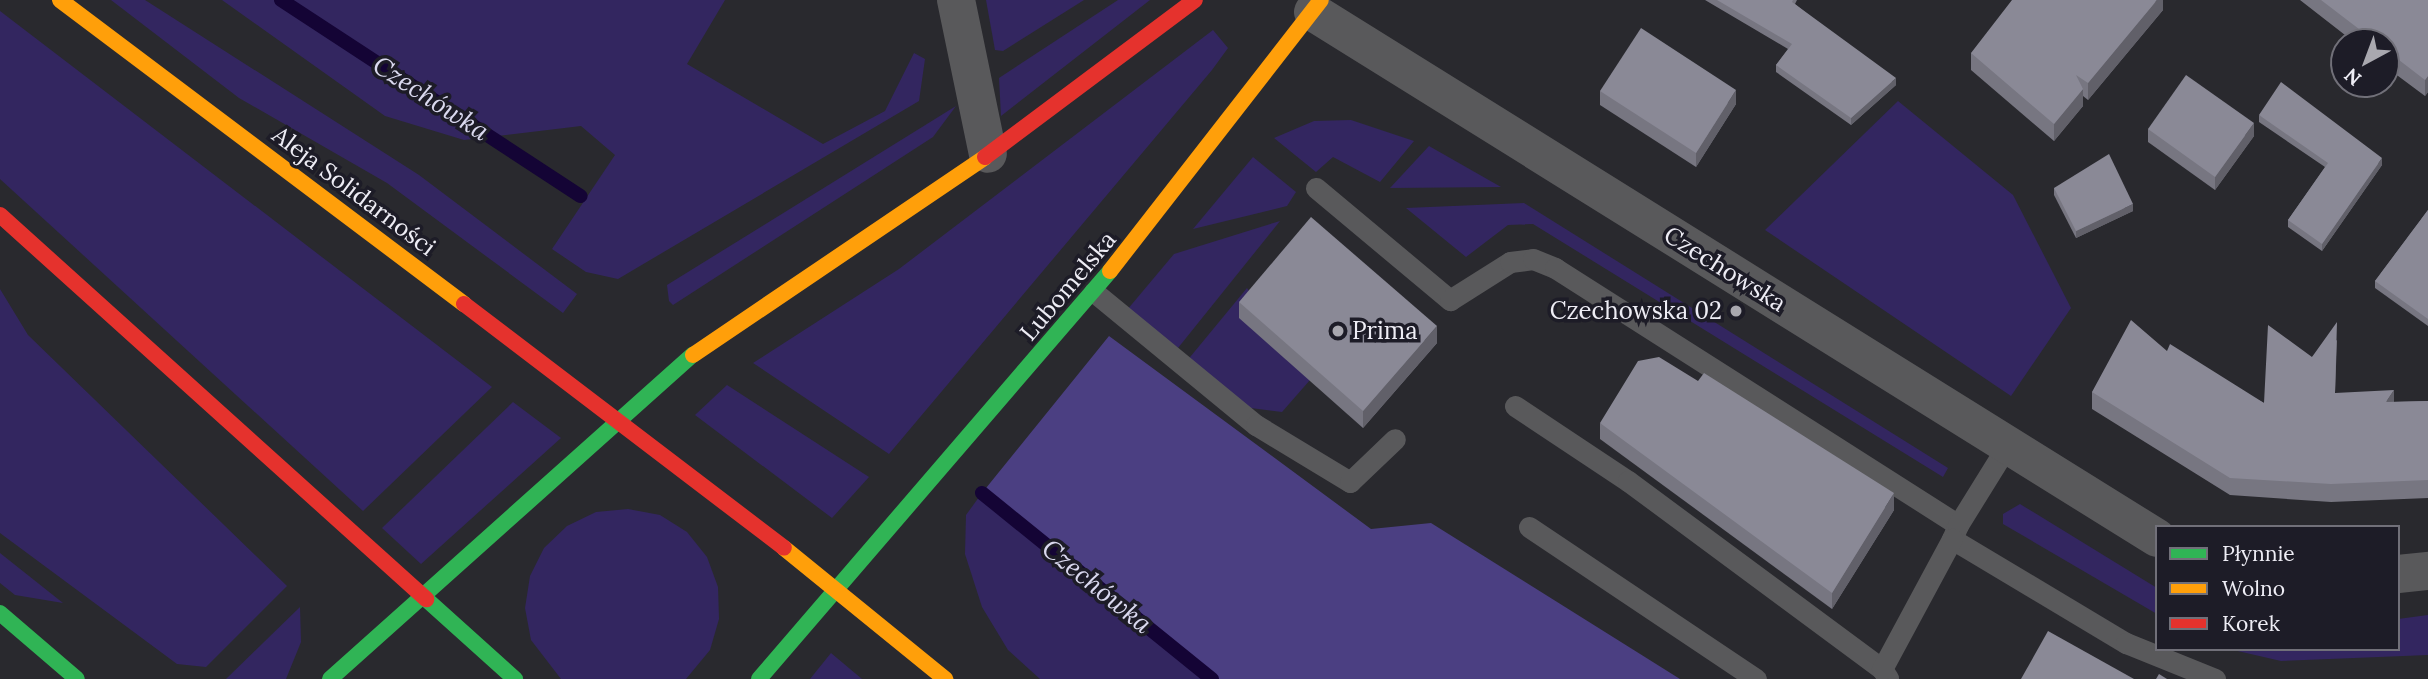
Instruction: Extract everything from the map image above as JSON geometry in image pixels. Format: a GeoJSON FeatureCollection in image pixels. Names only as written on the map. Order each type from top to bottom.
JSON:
{"type":"FeatureCollection","features":[{"type":"Feature","properties":{"kind":"street","name":"Aleja Solidarności"},"geometry":{"type":"LineString","coordinates":[[60,0],[620,420],[839,593]]}},
{"type":"Feature","properties":{"kind":"street"},"geometry":{"type":"LineString","coordinates":[[956,0],[988,154]]}},
{"type":"Feature","properties":{"kind":"street"},"geometry":{"type":"LineString","coordinates":[[330,679],[620,420],[737,321],[1111,70],[1195,0]]}},
{"type":"Feature","properties":{"kind":"street","name":"Lubomelska"},"geometry":{"type":"LineString","coordinates":[[759,679],[839,593],[1094,292],[1309,4]]}},
{"type":"Feature","properties":{"kind":"street","name":"Czechowska"},"geometry":{"type":"LineString","coordinates":[[1309,4],[2155,537]]}},
{"type":"Feature","properties":{"kind":"street"},"geometry":{"type":"LineString","coordinates":[[0,215],[420,599],[515,679]]}},
{"type":"Feature","properties":{"kind":"street"},"geometry":{"type":"LineString","coordinates":[[2400,574],[2428,571]]}},
{"type":"Feature","properties":{"kind":"street"},"geometry":{"type":"LineString","coordinates":[[839,593],[945,679]]}},
{"type":"Feature","properties":{"kind":"street"},"geometry":{"type":"LineString","coordinates":[[0,613],[78,679]]}},
{"type":"Feature","properties":{"kind":"lane"},"geometry":{"type":"LineString","coordinates":[[1316,188],[1450,300],[1510,262],[1533,259],[1555,268],[2126,643],[2215,679]]}},
{"type":"Feature","properties":{"kind":"lane"},"geometry":{"type":"LineString","coordinates":[[1094,292],[1256,425],[1350,482],[1395,439]]}},
{"type":"Feature","properties":{"kind":"lane"},"geometry":{"type":"LineString","coordinates":[[1516,407],[1628,481],[1885,674],[1955,532],[2007,446]]}},
{"type":"Feature","properties":{"kind":"lane"},"geometry":{"type":"LineString","coordinates":[[1529,527],[1756,679]]}},
{"type":"Feature","properties":{"kind":"shaded area"},"geometry":{"type":"Polygon","coordinates":[[[111,0],[145,0],[419,175],[577,294],[563,313],[387,183],[239,98],[111,0]]]}},
{"type":"Feature","properties":{"kind":"shaded area"},"geometry":{"type":"Polygon","coordinates":[[[222,0],[725,0],[687,64],[823,144],[885,111],[914,53],[925,59],[919,101],[618,279],[586,272],[552,249],[615,155],[581,126],[464,140],[385,116],[222,0]]]}},
{"type":"Feature","properties":{"kind":"shaded area"},"geometry":{"type":"Polygon","coordinates":[[[986,0],[1084,0],[1003,51],[995,50],[986,0]]]}},
{"type":"Feature","properties":{"kind":"shaded area"},"geometry":{"type":"Polygon","coordinates":[[[1118,0],[1150,0],[1001,116],[999,78],[1118,0]]]}},
{"type":"Feature","properties":{"kind":"shaded area"},"geometry":{"type":"Polygon","coordinates":[[[0,11],[492,387],[363,511],[0,179],[0,11]]]}},
{"type":"Feature","properties":{"kind":"shaded area"},"geometry":{"type":"Polygon","coordinates":[[[1213,30],[1228,48],[1212,70],[889,454],[753,363],[899,269],[1213,30]]]}},
{"type":"Feature","properties":{"kind":"shaded area"},"geometry":{"type":"Polygon","coordinates":[[[1898,101],[2013,195],[2071,308],[2011,396],[1765,230],[1898,101]]]}},
{"type":"Feature","properties":{"kind":"shaded area"},"geometry":{"type":"Polygon","coordinates":[[[956,106],[933,137],[673,305],[669,301],[667,285],[956,106]]]}},
{"type":"Feature","properties":{"kind":"shaded area"},"geometry":{"type":"Polygon","coordinates":[[[1351,120],[1414,141],[1380,182],[1333,157],[1316,172],[1274,138],[1314,121],[1351,120]]]}},
{"type":"Feature","properties":{"kind":"shaded area"},"geometry":{"type":"Polygon","coordinates":[[[1429,146],[1501,187],[1390,188],[1429,146]]]}},
{"type":"Feature","properties":{"kind":"shaded area"},"geometry":{"type":"Polygon","coordinates":[[[1253,157],[1296,192],[1287,206],[1193,229],[1253,157]]]}},
{"type":"Feature","properties":{"kind":"shaded area"},"geometry":{"type":"Polygon","coordinates":[[[1524,203],[1948,468],[1943,477],[1533,224],[1508,225],[1466,257],[1406,208],[1524,203]]]}},
{"type":"Feature","properties":{"kind":"shaded area"},"geometry":{"type":"Polygon","coordinates":[[[1280,221],[1178,348],[1127,310],[1174,254],[1280,221]]]}},
{"type":"Feature","properties":{"kind":"shaded area"},"geometry":{"type":"Polygon","coordinates":[[[1247,288],[1310,380],[1282,412],[1243,407],[1186,362],[1247,288]]]}},
{"type":"Feature","properties":{"kind":"shaded area"},"geometry":{"type":"Polygon","coordinates":[[[0,289],[28,335],[287,586],[206,667],[177,664],[0,533],[0,289]]]}},
{"type":"Feature","properties":{"kind":"shaded area"},"geometry":{"type":"Polygon","coordinates":[[[1109,336],[1371,529],[1431,523],[1680,679],[1212,679],[982,493],[1109,336]]]}},
{"type":"Feature","properties":{"kind":"shaded area"},"geometry":{"type":"Polygon","coordinates":[[[727,385],[869,477],[832,518],[695,415],[727,385]]]}},
{"type":"Feature","properties":{"kind":"shaded area"},"geometry":{"type":"Polygon","coordinates":[[[513,402],[561,438],[421,564],[382,528],[513,402]]]}},
{"type":"Feature","properties":{"kind":"shaded area"},"geometry":{"type":"Polygon","coordinates":[[[982,493],[1212,679],[1040,679],[1008,650],[982,607],[965,554],[966,515],[982,493]]]}},
{"type":"Feature","properties":{"kind":"shaded area"},"geometry":{"type":"Polygon","coordinates":[[[2020,504],[2155,587],[2155,613],[2003,524],[2003,514],[2020,504]]]}},
{"type":"Feature","properties":{"kind":"shaded area"},"geometry":{"type":"Polygon","coordinates":[[[628,509],[660,515],[687,532],[707,557],[718,587],[719,619],[710,650],[686,679],[561,679],[531,640],[525,608],[530,576],[544,548],[567,526],[596,512],[628,509]]]}},
{"type":"Feature","properties":{"kind":"shaded area"},"geometry":{"type":"Polygon","coordinates":[[[0,553],[63,603],[15,595],[0,583],[0,553]]]}},
{"type":"Feature","properties":{"kind":"shaded area"},"geometry":{"type":"Polygon","coordinates":[[[300,607],[301,642],[286,679],[226,679],[300,607]]]}},
{"type":"Feature","properties":{"kind":"shaded area"},"geometry":{"type":"Polygon","coordinates":[[[2428,615],[2428,655],[2281,661],[2238,651],[2400,651],[2400,619],[2428,615]]]}},
{"type":"Feature","properties":{"kind":"shaded area"},"geometry":{"type":"Polygon","coordinates":[[[831,653],[862,679],[810,679],[831,653]]]}},
{"type":"Feature","properties":{"kind":"building"},"geometry":{"type":"Polygon","coordinates":[[[1717,0],[1793,0],[1792,2],[1896,78],[1851,118],[1776,65],[1792,44],[1717,0]]]}},
{"type":"Feature","properties":{"kind":"building"},"geometry":{"type":"Polygon","coordinates":[[[2012,0],[2157,0],[2088,83],[2076,75],[2083,89],[2054,124],[1971,53],[2012,0]]]}},
{"type":"Feature","properties":{"kind":"building"},"geometry":{"type":"Polygon","coordinates":[[[2321,0],[2428,0],[2428,76],[2425,80],[2400,61],[2400,28],[2358,28],[2321,0]]]}},
{"type":"Feature","properties":{"kind":"building"},"geometry":{"type":"Polygon","coordinates":[[[1641,28],[1736,90],[1696,153],[1600,91],[1641,28]]]}},
{"type":"Feature","properties":{"kind":"building"},"geometry":{"type":"Polygon","coordinates":[[[2186,75],[2254,123],[2215,177],[2148,129],[2186,75]]]}},
{"type":"Feature","properties":{"kind":"building"},"geometry":{"type":"Polygon","coordinates":[[[2281,82],[2382,158],[2322,244],[2288,220],[2328,163],[2259,115],[2281,82]]]}},
{"type":"Feature","properties":{"kind":"building"},"geometry":{"type":"Polygon","coordinates":[[[2109,154],[2133,204],[2076,231],[2054,188],[2109,154]]]}},
{"type":"Feature","properties":{"kind":"building"},"geometry":{"type":"Polygon","coordinates":[[[2428,210],[2428,319],[2375,281],[2428,210]]]}},
{"type":"Feature","properties":{"kind":"building","name":"Prima"},"geometry":{"type":"Polygon","coordinates":[[[1311,217],[1437,326],[1363,411],[1239,302],[1311,217]]]}},
{"type":"Feature","properties":{"kind":"building"},"geometry":{"type":"Polygon","coordinates":[[[2131,320],[2167,351],[2170,344],[2264,403],[2268,325],[2312,357],[2337,322],[2335,393],[2394,390],[2386,402],[2428,401],[2428,480],[2331,484],[2230,478],[2092,392],[2131,320]]]}},
{"type":"Feature","properties":{"kind":"building"},"geometry":{"type":"Polygon","coordinates":[[[1659,357],[1698,381],[1704,373],[1894,493],[1832,593],[1600,423],[1638,361],[1659,357]]]}},
{"type":"Feature","properties":{"kind":"building"},"geometry":{"type":"Polygon","coordinates":[[[2048,631],[2134,679],[2021,679],[2048,631]]]}},
{"type":"Feature","properties":{"kind":"waterway","name":"Czechówka"},"geometry":{"type":"LineString","coordinates":[[281,0],[581,196]]}},
{"type":"Feature","properties":{"kind":"waterway","name":"Czechówka"},"geometry":{"type":"LineString","coordinates":[[982,493],[1212,679]]}},
{"type":"Feature","properties":{"kind":"traffic: fast"},"geometry":{"type":"LineString","coordinates":[[759,679],[1110,271]]}},
{"type":"Feature","properties":{"kind":"traffic: fast"},"geometry":{"type":"LineString","coordinates":[[330,679],[693,355]]}},
{"type":"Feature","properties":{"kind":"traffic: fast"},"geometry":{"type":"LineString","coordinates":[[426,599],[515,679]]}},
{"type":"Feature","properties":{"kind":"traffic: fast"},"geometry":{"type":"LineString","coordinates":[[0,613],[77,679]]}},
{"type":"Feature","properties":{"kind":"traffic: slow"},"geometry":{"type":"LineString","coordinates":[[60,0],[464,304]]}},
{"type":"Feature","properties":{"kind":"traffic: slow"},"geometry":{"type":"LineString","coordinates":[[1110,271],[1321,0]]}},
{"type":"Feature","properties":{"kind":"traffic: slow"},"geometry":{"type":"LineString","coordinates":[[693,355],[985,157]]}},
{"type":"Feature","properties":{"kind":"traffic: slow"},"geometry":{"type":"LineString","coordinates":[[784,548],[945,679]]}},
{"type":"Feature","properties":{"kind":"traffic: jam"},"geometry":{"type":"LineString","coordinates":[[985,157],[1195,0]]}},
{"type":"Feature","properties":{"kind":"traffic: jam"},"geometry":{"type":"LineString","coordinates":[[0,215],[426,599]]}},
{"type":"Feature","properties":{"kind":"traffic: jam"},"geometry":{"type":"LineString","coordinates":[[464,304],[784,548]]}},
{"type":"Feature","properties":{"kind":"place","name":"Czechowska 02"},"geometry":{"type":"Point","coordinates":[1736,311]}},
{"type":"Feature","properties":{"kind":"place","name":"Prima"},"geometry":{"type":"Point","coordinates":[1338,331]}}]}
